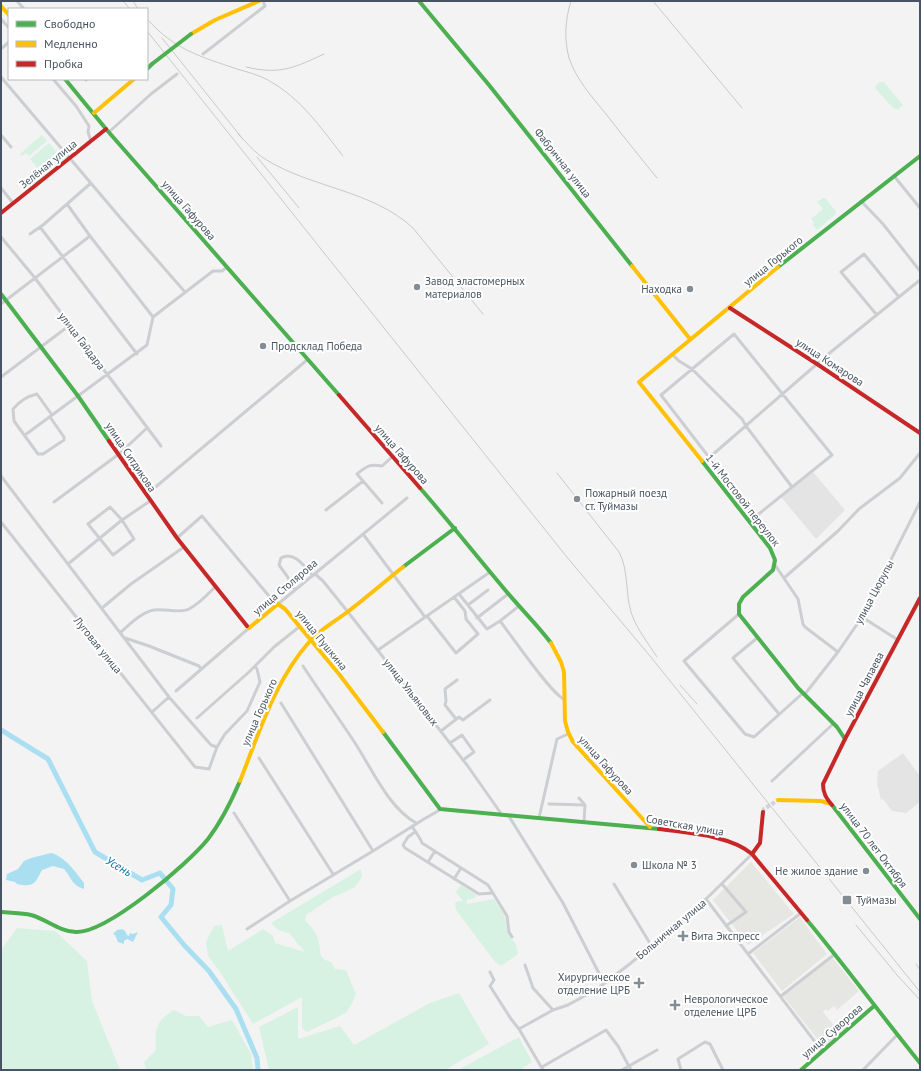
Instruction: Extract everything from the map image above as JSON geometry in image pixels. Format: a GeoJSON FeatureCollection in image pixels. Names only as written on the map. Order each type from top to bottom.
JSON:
{"type":"FeatureCollection","features":[{"type":"Feature","properties":{"kind":"main road"},"geometry":{"type":"LineString","coordinates":[[148,68],[191,34],[215,20],[259,1]]}},
{"type":"Feature","properties":{"kind":"main road","name":"Фабричная улица"},"geometry":{"type":"LineString","coordinates":[[419,1],[489,85],[690,339]]}},
{"type":"Feature","properties":{"kind":"main road"},"geometry":{"type":"LineString","coordinates":[[1,6],[8,14]]}},
{"type":"Feature","properties":{"kind":"main road","name":"улица Гафурова"},"geometry":{"type":"LineString","coordinates":[[66,80],[107,130],[392,458],[455,528],[508,594],[553,645],[562,664],[565,678],[564,722],[568,734],[578,748],[650,827]]}},
{"type":"Feature","properties":{"kind":"main road"},"geometry":{"type":"LineString","coordinates":[[94,113],[133,80]]}},
{"type":"Feature","properties":{"kind":"main road","name":"Зелёная улица"},"geometry":{"type":"LineString","coordinates":[[1,213],[91,140],[107,130]]}},
{"type":"Feature","properties":{"kind":"main road","name":"улица Горького"},"geometry":{"type":"LineString","coordinates":[[639,382],[861,201],[920,156]]}},
{"type":"Feature","properties":{"kind":"main road","name":"улица Ситдикова"},"geometry":{"type":"LineString","coordinates":[[1,294],[78,396],[177,538],[249,628]]}},
{"type":"Feature","properties":{"kind":"main road","name":"улица Комарова"},"geometry":{"type":"LineString","coordinates":[[730,308],[920,433]]}},
{"type":"Feature","properties":{"kind":"main road","name":"1-й Мостовой переулок"},"geometry":{"type":"LineString","coordinates":[[639,382],[775,556],[775,565],[770,574],[743,597],[739,604],[739,614]]}},
{"type":"Feature","properties":{"kind":"main road","name":"улица Горького"},"geometry":{"type":"LineString","coordinates":[[1,912],[31,915],[70,932],[75,933],[88,931],[102,925],[125,910],[174,874],[196,854],[224,815],[271,702],[289,670],[311,640],[324,628],[348,612],[393,574],[455,528]]}},
{"type":"Feature","properties":{"kind":"main road","name":"улица Чапаева"},"geometry":{"type":"LineString","coordinates":[[825,779],[920,598]]}},
{"type":"Feature","properties":{"kind":"main road","name":"улица Пушкина"},"geometry":{"type":"LineString","coordinates":[[278,604],[285,609],[343,680],[440,809]]}},
{"type":"Feature","properties":{"kind":"main road","name":"улица Столярова"},"geometry":{"type":"LineString","coordinates":[[249,628],[278,604]]}},
{"type":"Feature","properties":{"kind":"main road"},"geometry":{"type":"LineString","coordinates":[[739,614],[804,694],[833,724],[845,739]]}},
{"type":"Feature","properties":{"kind":"main road","name":"улица 70 лет Октября"},"geometry":{"type":"LineString","coordinates":[[825,779],[823,790],[832,804],[920,919]]}},
{"type":"Feature","properties":{"kind":"main road"},"geometry":{"type":"LineString","coordinates":[[778,800],[821,801],[832,804]]}},
{"type":"Feature","properties":{"kind":"main road","name":"Советская улица"},"geometry":{"type":"LineString","coordinates":[[440,809],[650,827],[726,840],[745,848],[752,854],[801,912],[920,1063]]}},
{"type":"Feature","properties":{"kind":"main road"},"geometry":{"type":"LineString","coordinates":[[752,854],[760,844],[763,812]]}},
{"type":"Feature","properties":{"kind":"main road","name":"улица Суворова"},"geometry":{"type":"LineString","coordinates":[[801,1070],[874,1006]]}},
{"type":"Feature","properties":{"kind":"street"},"geometry":{"type":"LineString","coordinates":[[203,54],[265,6],[263,1]]}},
{"type":"Feature","properties":{"kind":"street"},"geometry":{"type":"LineString","coordinates":[[1,19],[8,27]]}},
{"type":"Feature","properties":{"kind":"street"},"geometry":{"type":"LineString","coordinates":[[107,130],[177,74]]}},
{"type":"Feature","properties":{"kind":"street"},"geometry":{"type":"LineString","coordinates":[[1,77],[185,292]]}},
{"type":"Feature","properties":{"kind":"street"},"geometry":{"type":"LineString","coordinates":[[54,80],[76,106],[89,126],[88,132],[91,140]]}},
{"type":"Feature","properties":{"kind":"street"},"geometry":{"type":"LineString","coordinates":[[1,135],[11,147]]}},
{"type":"Feature","properties":{"kind":"street"},"geometry":{"type":"LineString","coordinates":[[894,176],[920,208]]}},
{"type":"Feature","properties":{"kind":"street"},"geometry":{"type":"LineString","coordinates":[[30,234],[91,183]]}},
{"type":"Feature","properties":{"kind":"street"},"geometry":{"type":"LineString","coordinates":[[1,188],[13,203]]}},
{"type":"Feature","properties":{"kind":"street"},"geometry":{"type":"LineString","coordinates":[[861,201],[883,224],[920,272]]}},
{"type":"Feature","properties":{"kind":"street"},"geometry":{"type":"LineString","coordinates":[[67,204],[153,317]]}},
{"type":"Feature","properties":{"kind":"street"},"geometry":{"type":"LineString","coordinates":[[40,227],[137,354]]}},
{"type":"Feature","properties":{"kind":"street"},"geometry":{"type":"LineString","coordinates":[[1,304],[90,236]]}},
{"type":"Feature","properties":{"kind":"street","name":"улица Гайдара"},"geometry":{"type":"LineString","coordinates":[[1,237],[35,278],[161,446]]}},
{"type":"Feature","properties":{"kind":"street"},"geometry":{"type":"LineString","coordinates":[[876,314],[841,272],[864,254],[899,297]]}},
{"type":"Feature","properties":{"kind":"street"},"geometry":{"type":"LineString","coordinates":[[25,435],[137,354],[147,345],[153,317],[212,270],[222,271],[227,267]]}},
{"type":"Feature","properties":{"kind":"street"},"geometry":{"type":"LineString","coordinates":[[703,462],[876,314],[920,280]]}},
{"type":"Feature","properties":{"kind":"street"},"geometry":{"type":"LineString","coordinates":[[1,377],[70,325]]}},
{"type":"Feature","properties":{"kind":"street"},"geometry":{"type":"LineString","coordinates":[[734,334],[783,393],[832,455],[755,517],[660,395],[734,334]]}},
{"type":"Feature","properties":{"kind":"street"},"geometry":{"type":"LineString","coordinates":[[672,354],[679,361],[692,369],[742,419],[792,487]]}},
{"type":"Feature","properties":{"kind":"street"},"geometry":{"type":"LineString","coordinates":[[146,495],[307,360]]}},
{"type":"Feature","properties":{"kind":"street"},"geometry":{"type":"LineString","coordinates":[[37,394],[51,416],[64,440],[43,454],[38,454],[14,421],[13,409],[31,395],[37,394]]}},
{"type":"Feature","properties":{"kind":"street"},"geometry":{"type":"LineString","coordinates":[[54,502],[119,454],[147,428]]}},
{"type":"Feature","properties":{"kind":"street"},"geometry":{"type":"LineString","coordinates":[[784,578],[838,531],[860,509],[900,478],[920,453]]}},
{"type":"Feature","properties":{"kind":"street"},"geometry":{"type":"LineString","coordinates":[[382,502],[357,474],[371,464],[382,466],[392,458]]}},
{"type":"Feature","properties":{"kind":"street"},"geometry":{"type":"LineString","coordinates":[[1,476],[169,697],[211,745],[217,747],[225,734],[247,711],[260,682],[255,666]]}},
{"type":"Feature","properties":{"kind":"street"},"geometry":{"type":"LineString","coordinates":[[326,510],[363,481]]}},
{"type":"Feature","properties":{"kind":"street","name":"улица Столярова"},"geometry":{"type":"LineString","coordinates":[[278,604],[407,498]]}},
{"type":"Feature","properties":{"kind":"street"},"geometry":{"type":"LineString","coordinates":[[68,564],[122,520],[150,501]]}},
{"type":"Feature","properties":{"kind":"street","name":"улица Цюрупы"},"geometry":{"type":"LineString","coordinates":[[739,614],[684,662],[745,734],[754,737],[804,694],[838,652],[862,617],[920,502]]}},
{"type":"Feature","properties":{"kind":"street"},"geometry":{"type":"LineString","coordinates":[[110,507],[122,520],[134,539],[113,555],[99,539],[88,524],[110,507]]}},
{"type":"Feature","properties":{"kind":"street","name":"улица Пушкина"},"geometry":{"type":"LineString","coordinates":[[177,538],[202,516],[274,602],[278,604]]}},
{"type":"Feature","properties":{"kind":"street","name":"Луговая улица"},"geometry":{"type":"LineString","coordinates":[[1,522],[195,767],[209,768],[217,747]]}},
{"type":"Feature","properties":{"kind":"street"},"geometry":{"type":"LineString","coordinates":[[363,534],[426,617],[456,653],[478,634],[466,619],[465,611],[454,597]]}},
{"type":"Feature","properties":{"kind":"street"},"geometry":{"type":"LineString","coordinates":[[102,608],[131,584],[184,547]]}},
{"type":"Feature","properties":{"kind":"street","name":"улица Ульяновых"},"geometry":{"type":"LineString","coordinates":[[295,590],[279,565],[281,558],[289,555],[295,557],[314,575],[323,581],[463,760],[500,812],[500,815]]}},
{"type":"Feature","properties":{"kind":"street"},"geometry":{"type":"LineString","coordinates":[[775,565],[798,599],[803,624],[805,627],[838,652]]}},
{"type":"Feature","properties":{"kind":"street"},"geometry":{"type":"LineString","coordinates":[[378,650],[490,572]]}},
{"type":"Feature","properties":{"kind":"street"},"geometry":{"type":"LineString","coordinates":[[121,632],[147,612],[154,610],[188,609],[216,586]]}},
{"type":"Feature","properties":{"kind":"street"},"geometry":{"type":"LineString","coordinates":[[468,605],[488,590]]}},
{"type":"Feature","properties":{"kind":"street"},"geometry":{"type":"LineString","coordinates":[[459,594],[487,629],[519,606]]}},
{"type":"Feature","properties":{"kind":"street"},"geometry":{"type":"LineString","coordinates":[[478,618],[508,594]]}},
{"type":"Feature","properties":{"kind":"street"},"geometry":{"type":"LineString","coordinates":[[862,617],[898,640]]}},
{"type":"Feature","properties":{"kind":"street"},"geometry":{"type":"LineString","coordinates":[[500,620],[541,676],[560,697],[564,699]]}},
{"type":"Feature","properties":{"kind":"street"},"geometry":{"type":"LineString","coordinates":[[197,718],[274,647],[299,627]]}},
{"type":"Feature","properties":{"kind":"street","name":"улица Столярова"},"geometry":{"type":"LineString","coordinates":[[176,691],[249,628]]}},
{"type":"Feature","properties":{"kind":"street"},"geometry":{"type":"LineString","coordinates":[[125,638],[170,654],[199,666],[201,669]]}},
{"type":"Feature","properties":{"kind":"street"},"geometry":{"type":"LineString","coordinates":[[757,638],[733,658],[779,714]]}},
{"type":"Feature","properties":{"kind":"street"},"geometry":{"type":"LineString","coordinates":[[303,666],[387,794],[402,814],[414,825],[415,832],[422,843],[488,885],[507,916],[509,932],[512,937]]}},
{"type":"Feature","properties":{"kind":"street"},"geometry":{"type":"LineString","coordinates":[[456,719],[445,705],[445,689],[457,680]]}},
{"type":"Feature","properties":{"kind":"street"},"geometry":{"type":"LineString","coordinates":[[152,712],[169,697]]}},
{"type":"Feature","properties":{"kind":"street"},"geometry":{"type":"LineString","coordinates":[[441,731],[459,717],[463,720],[490,700]]}},
{"type":"Feature","properties":{"kind":"street"},"geometry":{"type":"LineString","coordinates":[[281,703],[374,851]]}},
{"type":"Feature","properties":{"kind":"street"},"geometry":{"type":"LineString","coordinates":[[772,781],[833,724]]}},
{"type":"Feature","properties":{"kind":"street"},"geometry":{"type":"LineString","coordinates":[[539,818],[557,739],[568,734]]}},
{"type":"Feature","properties":{"kind":"street"},"geometry":{"type":"LineString","coordinates":[[450,743],[462,735],[474,752],[463,760]]}},
{"type":"Feature","properties":{"kind":"street"},"geometry":{"type":"LineString","coordinates":[[259,758],[333,874]]}},
{"type":"Feature","properties":{"kind":"street"},"geometry":{"type":"LineString","coordinates":[[579,798],[585,805],[584,822]]}},
{"type":"Feature","properties":{"kind":"street"},"geometry":{"type":"LineString","coordinates":[[549,804],[585,805]]}},
{"type":"Feature","properties":{"kind":"street"},"geometry":{"type":"LineString","coordinates":[[248,929],[333,874],[374,851],[440,809]]}},
{"type":"Feature","properties":{"kind":"street"},"geometry":{"type":"LineString","coordinates":[[234,813],[290,901]]}},
{"type":"Feature","properties":{"kind":"street"},"geometry":{"type":"LineString","coordinates":[[510,816],[551,881],[604,983]]}},
{"type":"Feature","properties":{"kind":"street"},"geometry":{"type":"LineString","coordinates":[[415,832],[408,837],[403,845],[405,848],[479,894],[493,893]]}},
{"type":"Feature","properties":{"kind":"street"},"geometry":{"type":"LineString","coordinates":[[428,862],[435,851]]}},
{"type":"Feature","properties":{"kind":"street","name":"Больничная улица"},"geometry":{"type":"LineString","coordinates":[[519,1029],[553,1010],[568,1005],[597,989],[631,963],[706,899],[752,854]]}},
{"type":"Feature","properties":{"kind":"street"},"geometry":{"type":"LineString","coordinates":[[454,879],[461,868]]}},
{"type":"Feature","properties":{"kind":"street"},"geometry":{"type":"LineString","coordinates":[[614,884],[651,945]]}},
{"type":"Feature","properties":{"kind":"street"},"geometry":{"type":"LineString","coordinates":[[722,884],[746,912],[726,926]]}},
{"type":"Feature","properties":{"kind":"street"},"geometry":{"type":"LineString","coordinates":[[706,899],[822,1051]]}},
{"type":"Feature","properties":{"kind":"street"},"geometry":{"type":"LineString","coordinates":[[748,954],[801,912]]}},
{"type":"Feature","properties":{"kind":"street"},"geometry":{"type":"LineString","coordinates":[[781,996],[835,954]]}},
{"type":"Feature","properties":{"kind":"street"},"geometry":{"type":"LineString","coordinates":[[526,965],[533,988],[553,1010]]}},
{"type":"Feature","properties":{"kind":"street"},"geometry":{"type":"LineString","coordinates":[[490,972],[494,980],[490,986],[510,1019],[519,1029],[543,1069],[606,1030],[618,1046],[632,1070]]}},
{"type":"Feature","properties":{"kind":"street"},"geometry":{"type":"LineString","coordinates":[[863,1070],[897,1035]]}},
{"type":"Feature","properties":{"kind":"street"},"geometry":{"type":"LineString","coordinates":[[681,1070],[678,1059],[705,1042],[710,1044],[723,1070]]}},
{"type":"Feature","properties":{"kind":"street"},"geometry":{"type":"LineString","coordinates":[[622,1070],[657,1050]]}},
{"type":"Feature","properties":{"kind":"shaded area"},"geometry":{"type":"Polygon","coordinates":[[[813,472],[845,510],[816,539],[781,497],[813,472]]]}},
{"type":"Feature","properties":{"kind":"shaded area"},"geometry":{"type":"Polygon","coordinates":[[[903,753],[920,776],[920,802],[906,813],[892,811],[883,799],[881,800],[877,783],[878,771],[903,753]]]}},
{"type":"Feature","properties":{"kind":"shaded area"},"geometry":{"type":"Polygon","coordinates":[[[751,862],[794,914],[748,945],[713,900],[751,862]]]}},
{"type":"Feature","properties":{"kind":"shaded area"},"geometry":{"type":"Polygon","coordinates":[[[800,917],[827,954],[782,991],[753,953],[800,917]]]}},
{"type":"Feature","properties":{"kind":"shaded area"},"geometry":{"type":"Polygon","coordinates":[[[832,957],[859,991],[837,1010],[834,1006],[828,1011],[826,1009],[823,1012],[835,1027],[843,1020],[848,1026],[824,1047],[783,996],[832,957]]]}},
{"type":"Feature","properties":{"kind":"green space"},"geometry":{"type":"Polygon","coordinates":[[[880,82],[884,82],[903,105],[898,110],[893,108],[875,88],[880,82]]]}},
{"type":"Feature","properties":{"kind":"green space"},"geometry":{"type":"Polygon","coordinates":[[[42,135],[47,141],[29,156],[26,153],[22,156],[20,154],[42,135]]]}},
{"type":"Feature","properties":{"kind":"green space"},"geometry":{"type":"Polygon","coordinates":[[[49,143],[59,155],[63,152],[68,158],[59,163],[58,162],[50,168],[51,170],[35,184],[31,180],[41,172],[30,159],[49,143]]]}},
{"type":"Feature","properties":{"kind":"green space"},"geometry":{"type":"Polygon","coordinates":[[[825,198],[835,210],[836,214],[817,230],[811,219],[823,209],[817,202],[825,198]]]}},
{"type":"Feature","properties":{"kind":"green space"},"geometry":{"type":"Polygon","coordinates":[[[361,869],[362,877],[354,888],[333,897],[306,915],[305,920],[317,936],[321,956],[331,962],[335,969],[346,970],[356,994],[346,1013],[307,1032],[302,1028],[302,997],[253,1024],[208,956],[206,942],[214,926],[222,925],[228,951],[263,929],[273,936],[275,943],[305,952],[289,933],[278,930],[271,923],[361,869]]]}},
{"type":"Feature","properties":{"kind":"green space"},"geometry":{"type":"Polygon","coordinates":[[[461,885],[477,895],[475,898],[467,900],[467,904],[494,899],[503,913],[508,934],[515,942],[518,953],[501,966],[495,962],[456,910],[455,903],[458,901],[463,901],[456,892],[461,885]]]}},
{"type":"Feature","properties":{"kind":"green space"},"geometry":{"type":"Polygon","coordinates":[[[17,928],[55,931],[87,961],[92,1001],[120,1070],[1,1070],[1,950],[17,928]]]}},
{"type":"Feature","properties":{"kind":"green space"},"geometry":{"type":"Polygon","coordinates":[[[459,993],[489,1044],[445,1070],[269,1070],[259,1027],[298,1007],[298,1039],[340,1026],[354,1045],[430,1003],[459,993]]]}},
{"type":"Feature","properties":{"kind":"green space"},"geometry":{"type":"Polygon","coordinates":[[[174,1010],[186,1016],[199,1016],[208,1027],[232,1020],[251,1054],[253,1070],[146,1070],[144,1062],[156,1050],[156,1031],[160,1022],[174,1010]]]}},
{"type":"Feature","properties":{"kind":"green space"},"geometry":{"type":"Polygon","coordinates":[[[519,1037],[532,1062],[523,1068],[523,1070],[458,1070],[519,1037]]]}},
{"type":"Feature","properties":{"kind":"water"},"geometry":{"type":"Polygon","coordinates":[[[51,853],[56,854],[74,870],[84,883],[84,889],[80,888],[74,883],[64,869],[53,866],[42,870],[31,885],[17,884],[6,880],[7,874],[18,869],[24,861],[51,853]]]}},
{"type":"Feature","properties":{"kind":"water"},"geometry":{"type":"Polygon","coordinates":[[[122,929],[129,936],[130,933],[133,934],[138,932],[133,942],[127,939],[124,941],[124,944],[118,942],[113,934],[117,930],[122,929]]]}},
{"type":"Feature","properties":{"kind":"waterway","name":"Усень"},"geometry":{"type":"LineString","coordinates":[[1,730],[48,759],[95,852],[142,880],[160,873],[173,889],[171,905],[161,917],[184,945],[209,971],[236,1009],[257,1058],[258,1070]]}},
{"type":"Feature","properties":{"kind":"tunnel"},"geometry":{"type":"LineString","coordinates":[[763,812],[764,809],[778,800]]}},
{"type":"Feature","properties":{"kind":"railway"},"geometry":{"type":"LineString","coordinates":[[123,1],[129,8]]}},
{"type":"Feature","properties":{"kind":"railway"},"geometry":{"type":"LineString","coordinates":[[133,1],[137,8]]}},
{"type":"Feature","properties":{"kind":"railway"},"geometry":{"type":"LineString","coordinates":[[571,1],[566,22],[566,37],[567,51],[572,66],[590,94],[657,178]]}},
{"type":"Feature","properties":{"kind":"railway"},"geometry":{"type":"LineString","coordinates":[[653,1],[742,108]]}},
{"type":"Feature","properties":{"kind":"railway"},"geometry":{"type":"LineString","coordinates":[[148,20],[157,30],[188,51],[261,77],[280,87],[310,114],[343,156]]}},
{"type":"Feature","properties":{"kind":"railway"},"geometry":{"type":"LineString","coordinates":[[148,32],[566,556],[650,656],[920,992]]}},
{"type":"Feature","properties":{"kind":"railway"},"geometry":{"type":"LineString","coordinates":[[162,38],[242,138]]}},
{"type":"Feature","properties":{"kind":"railway"},"geometry":{"type":"LineString","coordinates":[[246,67],[268,70],[286,69],[324,54]]}},
{"type":"Feature","properties":{"kind":"railway"},"geometry":{"type":"LineString","coordinates":[[238,134],[261,157],[283,169],[360,197],[397,215],[413,228],[483,314]]}},
{"type":"Feature","properties":{"kind":"railway"},"geometry":{"type":"LineString","coordinates":[[257,157],[299,208]]}},
{"type":"Feature","properties":{"kind":"railway"},"geometry":{"type":"LineString","coordinates":[[557,473],[619,552],[626,574],[629,604],[633,618],[657,657]]}},
{"type":"Feature","properties":{"kind":"railway"},"geometry":{"type":"LineString","coordinates":[[680,685],[697,704]]}},
{"type":"Feature","properties":{"kind":"railway"},"geometry":{"type":"LineString","coordinates":[[856,925],[897,975],[920,1000]]}},
{"type":"Feature","properties":{"kind":"railway"},"geometry":{"type":"LineString","coordinates":[[916,964],[920,970]]}},
{"type":"Feature","properties":{"kind":"traffic: fast"},"geometry":{"type":"LineString","coordinates":[[419,1],[489,85],[632,266]]}},
{"type":"Feature","properties":{"kind":"traffic: fast"},"geometry":{"type":"LineString","coordinates":[[152,64],[191,34]]}},
{"type":"Feature","properties":{"kind":"traffic: fast"},"geometry":{"type":"LineString","coordinates":[[148,68],[152,64]]}},
{"type":"Feature","properties":{"kind":"traffic: fast"},"geometry":{"type":"LineString","coordinates":[[66,80],[106,129],[339,395]]}},
{"type":"Feature","properties":{"kind":"traffic: fast"},"geometry":{"type":"LineString","coordinates":[[778,267],[920,156]]}},
{"type":"Feature","properties":{"kind":"traffic: fast"},"geometry":{"type":"LineString","coordinates":[[1,294],[78,396],[109,441]]}},
{"type":"Feature","properties":{"kind":"traffic: fast"},"geometry":{"type":"LineString","coordinates":[[702,461],[770,548],[775,560],[773,570],[743,597],[739,604],[739,614],[798,688],[837,727],[845,739]]}},
{"type":"Feature","properties":{"kind":"traffic: fast"},"geometry":{"type":"LineString","coordinates":[[420,488],[551,643]]}},
{"type":"Feature","properties":{"kind":"traffic: fast"},"geometry":{"type":"LineString","coordinates":[[403,567],[455,528]]}},
{"type":"Feature","properties":{"kind":"traffic: fast"},"geometry":{"type":"LineString","coordinates":[[383,732],[440,809],[659,829]]}},
{"type":"Feature","properties":{"kind":"traffic: fast"},"geometry":{"type":"LineString","coordinates":[[1,912],[31,915],[64,930],[76,932],[90,929],[107,921],[126,910],[166,880],[198,850],[217,826],[240,781]]}},
{"type":"Feature","properties":{"kind":"traffic: fast"},"geometry":{"type":"LineString","coordinates":[[832,805],[920,919]]}},
{"type":"Feature","properties":{"kind":"traffic: fast"},"geometry":{"type":"LineString","coordinates":[[807,920],[920,1063]]}},
{"type":"Feature","properties":{"kind":"traffic: fast"},"geometry":{"type":"LineString","coordinates":[[801,1070],[874,1006]]}},
{"type":"Feature","properties":{"kind":"traffic: slow"},"geometry":{"type":"LineString","coordinates":[[191,34],[215,20],[259,1]]}},
{"type":"Feature","properties":{"kind":"traffic: slow"},"geometry":{"type":"LineString","coordinates":[[1,6],[8,14]]}},
{"type":"Feature","properties":{"kind":"traffic: slow"},"geometry":{"type":"LineString","coordinates":[[94,113],[133,80]]}},
{"type":"Feature","properties":{"kind":"traffic: slow"},"geometry":{"type":"LineString","coordinates":[[632,266],[690,339]]}},
{"type":"Feature","properties":{"kind":"traffic: slow"},"geometry":{"type":"LineString","coordinates":[[702,461],[639,382],[778,267]]}},
{"type":"Feature","properties":{"kind":"traffic: slow"},"geometry":{"type":"LineString","coordinates":[[240,781],[261,726],[277,690],[298,656],[310,641],[319,633],[403,567]]}},
{"type":"Feature","properties":{"kind":"traffic: slow"},"geometry":{"type":"LineString","coordinates":[[247,626],[249,628],[278,604],[285,609],[339,674],[383,732]]}},
{"type":"Feature","properties":{"kind":"traffic: slow"},"geometry":{"type":"LineString","coordinates":[[551,643],[561,662],[564,672],[565,721],[573,742],[650,827]]}},
{"type":"Feature","properties":{"kind":"traffic: slow"},"geometry":{"type":"LineString","coordinates":[[778,800],[821,801],[831,804]]}},
{"type":"Feature","properties":{"kind":"traffic: jam"},"geometry":{"type":"LineString","coordinates":[[1,213],[106,129]]}},
{"type":"Feature","properties":{"kind":"traffic: jam"},"geometry":{"type":"LineString","coordinates":[[730,308],[920,433]]}},
{"type":"Feature","properties":{"kind":"traffic: jam"},"geometry":{"type":"LineString","coordinates":[[339,395],[420,488]]}},
{"type":"Feature","properties":{"kind":"traffic: jam"},"geometry":{"type":"LineString","coordinates":[[109,441],[177,538],[247,626]]}},
{"type":"Feature","properties":{"kind":"traffic: jam"},"geometry":{"type":"LineString","coordinates":[[832,805],[825,795],[823,784],[845,739],[920,598]]}},
{"type":"Feature","properties":{"kind":"traffic: jam"},"geometry":{"type":"LineString","coordinates":[[752,854],[760,843],[763,812]]}},
{"type":"Feature","properties":{"kind":"traffic: jam"},"geometry":{"type":"LineString","coordinates":[[659,829],[708,836],[743,848],[752,854],[807,920]]}},
{"type":"Feature","properties":{"kind":"place","name":"Завод эластомерных материалов"},"geometry":{"type":"Point","coordinates":[417,287]}},
{"type":"Feature","properties":{"kind":"place","name":"Находка"},"geometry":{"type":"Point","coordinates":[690,289]}},
{"type":"Feature","properties":{"kind":"place","name":"Продсклад Победа"},"geometry":{"type":"Point","coordinates":[263,346]}},
{"type":"Feature","properties":{"kind":"place","name":"Пожарный поезд ст. Туймазы"},"geometry":{"type":"Point","coordinates":[577,499]}},
{"type":"Feature","properties":{"kind":"place","name":"Школа № 3"},"geometry":{"type":"Point","coordinates":[634,865]}},
{"type":"Feature","properties":{"kind":"place","name":"Не жилое здание"},"geometry":{"type":"Point","coordinates":[866,871]}},
{"type":"Feature","properties":{"kind":"place","name":"Туймазы"},"geometry":{"type":"Point","coordinates":[847,900]}},
{"type":"Feature","properties":{"kind":"place","name":"Вита Экспресс"},"geometry":{"type":"Point","coordinates":[683,936]}},
{"type":"Feature","properties":{"kind":"place","name":"Хирургическое отделение ЦРБ"},"geometry":{"type":"Point","coordinates":[639,983]}},
{"type":"Feature","properties":{"kind":"place","name":"Неврологическое отделение ЦРБ"},"geometry":{"type":"Point","coordinates":[675,1005]}}]}
